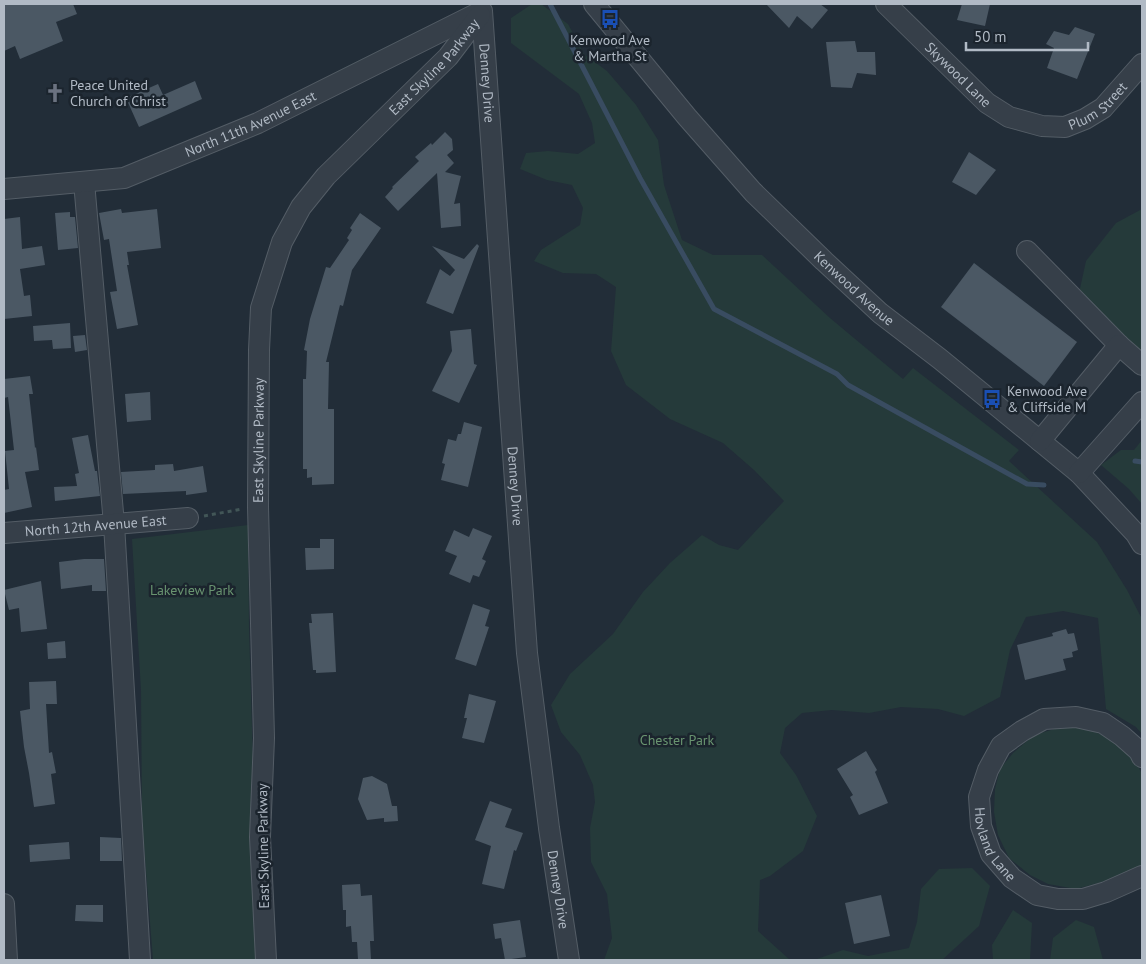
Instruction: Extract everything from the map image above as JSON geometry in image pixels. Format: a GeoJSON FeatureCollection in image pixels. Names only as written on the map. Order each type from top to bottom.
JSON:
{"type":"FeatureCollection","features":[{"type":"Feature","properties":{"kind":"street","name":"Kenwood Avenue"},"geometry":{"type":"LineString","coordinates":[[594,4],[687,117],[753,192],[880,313],[1080,473],[1136,534],[1142,544]]}},
{"type":"Feature","properties":{"kind":"street","name":"Skywood Lane"},"geometry":{"type":"LineString","coordinates":[[886,4],[987,103],[1009,117],[1042,126]]}},
{"type":"Feature","properties":{"kind":"street","name":"North 11th Avenue East"},"geometry":{"type":"LineString","coordinates":[[4,189],[124,178],[258,123],[486,8]]}},
{"type":"Feature","properties":{"kind":"street","name":"East Skyline Parkway"},"geometry":{"type":"LineString","coordinates":[[266,960],[260,837],[264,738],[258,507],[261,308],[282,242],[301,207],[326,176],[448,57],[486,8]]}},
{"type":"Feature","properties":{"kind":"street","name":"Denney Drive"},"geometry":{"type":"LineString","coordinates":[[486,8],[527,653],[549,828],[569,960]]}},
{"type":"Feature","properties":{"kind":"street","name":"Plum Street"},"geometry":{"type":"LineString","coordinates":[[1042,126],[1065,127],[1085,120],[1102,108],[1142,64]]}},
{"type":"Feature","properties":{"kind":"street"},"geometry":{"type":"LineString","coordinates":[[84,182],[114,524],[140,960]]}},
{"type":"Feature","properties":{"kind":"street"},"geometry":{"type":"LineString","coordinates":[[1027,251],[1119,345],[1142,364]]}},
{"type":"Feature","properties":{"kind":"street"},"geometry":{"type":"LineString","coordinates":[[1040,441],[1119,345]]}},
{"type":"Feature","properties":{"kind":"street"},"geometry":{"type":"LineString","coordinates":[[1080,473],[1142,402]]}},
{"type":"Feature","properties":{"kind":"street","name":"North 12th Avenue East"},"geometry":{"type":"LineString","coordinates":[[4,533],[188,518]]}},
{"type":"Feature","properties":{"kind":"street","name":"Hovland Lane"},"geometry":{"type":"LineString","coordinates":[[1142,757],[1139,751],[1122,736],[1102,724],[1076,717],[1044,720],[1022,731],[1001,746],[988,770],[979,797],[981,826],[990,854],[1012,878],[1037,895],[1058,899],[1083,899],[1106,892],[1142,876]]}},
{"type":"Feature","properties":{"kind":"street"},"geometry":{"type":"LineString","coordinates":[[4,904],[7,960]]}},
{"type":"Feature","properties":{"kind":"path"},"geometry":{"type":"LineString","coordinates":[[188,518],[258,507]]}},
{"type":"Feature","properties":{"kind":"green space","name":"Chester Park"},"geometry":{"type":"Polygon","coordinates":[[[532,4],[541,4],[568,24],[584,54],[607,71],[636,105],[658,140],[664,185],[682,240],[713,255],[762,255],[830,318],[903,379],[913,368],[1019,450],[1009,461],[1097,542],[1127,590],[1142,619],[1142,734],[1136,727],[1106,709],[1098,618],[1063,611],[1026,617],[1010,650],[1000,697],[964,716],[938,709],[901,707],[869,713],[832,710],[802,713],[785,728],[780,753],[796,775],[817,816],[803,851],[770,876],[760,880],[758,931],[790,960],[604,960],[612,938],[607,894],[591,862],[590,828],[595,802],[593,785],[580,755],[561,732],[551,705],[570,674],[613,634],[643,592],[670,563],[702,535],[719,545],[738,550],[784,501],[754,470],[723,443],[670,419],[626,385],[611,351],[616,287],[596,274],[563,273],[534,261],[541,250],[580,225],[583,208],[572,185],[547,180],[520,169],[526,153],[548,151],[578,154],[595,143],[592,123],[579,94],[511,43],[511,18],[532,4]]]}},
{"type":"Feature","properties":{"kind":"green space"},"geometry":{"type":"Polygon","coordinates":[[[1142,209],[1142,363],[1079,293],[1086,261],[1116,223],[1142,209]]]}},
{"type":"Feature","properties":{"kind":"green space"},"geometry":{"type":"Polygon","coordinates":[[[1142,440],[1142,504],[1129,489],[1101,465],[1121,450],[1134,450],[1142,440]]]}},
{"type":"Feature","properties":{"kind":"green space","name":"Lakeview Park"},"geometry":{"type":"Polygon","coordinates":[[[248,525],[249,628],[259,960],[153,960],[142,821],[141,690],[132,539],[248,525]]]}},
{"type":"Feature","properties":{"kind":"green space"},"geometry":{"type":"Polygon","coordinates":[[[1080,727],[1117,743],[1131,756],[1142,774],[1142,867],[1109,880],[1076,889],[1048,884],[1030,875],[1009,858],[998,835],[994,812],[995,789],[1000,769],[1013,753],[1034,735],[1058,728],[1080,727]]]}},
{"type":"Feature","properties":{"kind":"green space"},"geometry":{"type":"Polygon","coordinates":[[[972,868],[990,886],[979,926],[942,960],[814,960],[843,950],[868,956],[909,948],[917,922],[921,889],[939,869],[972,868]]]}},
{"type":"Feature","properties":{"kind":"green space"},"geometry":{"type":"Polygon","coordinates":[[[1013,910],[1032,923],[1030,960],[993,960],[992,945],[1013,910]]]}},
{"type":"Feature","properties":{"kind":"green space"},"geometry":{"type":"Polygon","coordinates":[[[1076,920],[1094,927],[1103,960],[1050,960],[1053,938],[1076,920]]]}},
{"type":"Feature","properties":{"kind":"building"},"geometry":{"type":"Polygon","coordinates":[[[4,4],[73,4],[77,14],[56,22],[63,41],[20,59],[15,46],[4,51],[4,4]]]}},
{"type":"Feature","properties":{"kind":"building"},"geometry":{"type":"Polygon","coordinates":[[[766,4],[820,4],[828,10],[812,29],[797,16],[789,28],[766,4]]]}},
{"type":"Feature","properties":{"kind":"building"},"geometry":{"type":"Polygon","coordinates":[[[962,4],[990,4],[985,26],[957,20],[962,4]]]}},
{"type":"Feature","properties":{"kind":"building"},"geometry":{"type":"Polygon","coordinates":[[[1075,27],[1095,34],[1077,79],[1047,68],[1054,48],[1046,44],[1054,31],[1069,35],[1075,27]]]}},
{"type":"Feature","properties":{"kind":"building"},"geometry":{"type":"Polygon","coordinates":[[[855,41],[857,52],[875,52],[876,75],[857,73],[852,88],[831,87],[826,42],[855,41]]]}},
{"type":"Feature","properties":{"kind":"building"},"geometry":{"type":"Polygon","coordinates":[[[195,81],[202,99],[139,127],[126,98],[158,84],[163,95],[195,81]]]}},
{"type":"Feature","properties":{"kind":"building"},"geometry":{"type":"Polygon","coordinates":[[[445,132],[452,139],[453,150],[447,155],[454,163],[445,172],[461,176],[454,204],[460,203],[461,226],[441,228],[437,173],[398,211],[385,197],[392,187],[419,161],[415,157],[431,143],[432,145],[445,132]]]}},
{"type":"Feature","properties":{"kind":"building"},"geometry":{"type":"Polygon","coordinates":[[[969,152],[996,170],[976,195],[952,182],[969,152]]]}},
{"type":"Feature","properties":{"kind":"building"},"geometry":{"type":"Polygon","coordinates":[[[121,209],[122,213],[157,209],[161,248],[127,252],[129,265],[127,265],[138,325],[117,329],[110,292],[117,291],[109,239],[104,240],[99,213],[121,209]]]}},
{"type":"Feature","properties":{"kind":"building"},"geometry":{"type":"Polygon","coordinates":[[[70,212],[70,217],[75,217],[78,248],[58,250],[55,213],[70,212]]]}},
{"type":"Feature","properties":{"kind":"building"},"geometry":{"type":"Polygon","coordinates":[[[360,213],[381,228],[352,270],[343,306],[340,305],[326,362],[329,362],[328,409],[334,409],[334,484],[312,485],[312,477],[307,478],[307,469],[303,469],[303,379],[306,379],[307,351],[304,350],[310,319],[326,267],[330,268],[349,240],[347,238],[352,230],[350,228],[360,213]]]}},
{"type":"Feature","properties":{"kind":"building"},"geometry":{"type":"Polygon","coordinates":[[[20,217],[22,249],[42,246],[45,265],[20,269],[24,296],[30,295],[32,316],[4,319],[4,219],[20,217]]]}},
{"type":"Feature","properties":{"kind":"building"},"geometry":{"type":"Polygon","coordinates":[[[477,244],[479,246],[453,314],[426,303],[440,269],[450,276],[455,270],[432,246],[464,259],[477,244]]]}},
{"type":"Feature","properties":{"kind":"building"},"geometry":{"type":"Polygon","coordinates":[[[974,263],[1077,342],[1044,386],[941,307],[974,263]]]}},
{"type":"Feature","properties":{"kind":"building"},"geometry":{"type":"Polygon","coordinates":[[[70,323],[71,348],[53,349],[52,340],[34,341],[33,326],[70,323]]]}},
{"type":"Feature","properties":{"kind":"building"},"geometry":{"type":"Polygon","coordinates":[[[471,329],[474,364],[477,365],[459,403],[432,391],[452,351],[450,331],[471,329]]]}},
{"type":"Feature","properties":{"kind":"building"},"geometry":{"type":"Polygon","coordinates":[[[85,335],[87,350],[75,352],[73,336],[85,335]]]}},
{"type":"Feature","properties":{"kind":"building"},"geometry":{"type":"Polygon","coordinates":[[[30,376],[33,394],[29,394],[39,470],[25,472],[32,507],[4,513],[4,490],[9,489],[5,451],[14,450],[8,397],[4,398],[4,379],[30,376]]]}},
{"type":"Feature","properties":{"kind":"building"},"geometry":{"type":"Polygon","coordinates":[[[150,392],[151,420],[127,422],[125,394],[150,392]]]}},
{"type":"Feature","properties":{"kind":"building"},"geometry":{"type":"Polygon","coordinates":[[[464,422],[482,427],[468,487],[441,480],[445,464],[442,463],[448,439],[456,441],[458,434],[461,434],[464,422]]]}},
{"type":"Feature","properties":{"kind":"building"},"geometry":{"type":"Polygon","coordinates":[[[88,435],[95,471],[97,471],[100,496],[55,501],[54,487],[77,486],[75,474],[79,473],[72,438],[88,435]]]}},
{"type":"Feature","properties":{"kind":"building"},"geometry":{"type":"Polygon","coordinates":[[[173,464],[174,471],[203,466],[207,492],[186,495],[186,491],[123,494],[121,472],[155,470],[155,465],[173,464]]]}},
{"type":"Feature","properties":{"kind":"building"},"geometry":{"type":"Polygon","coordinates":[[[473,528],[492,536],[482,559],[486,561],[479,577],[473,575],[470,583],[449,574],[457,556],[445,551],[454,530],[469,537],[473,528]]]}},
{"type":"Feature","properties":{"kind":"building"},"geometry":{"type":"Polygon","coordinates":[[[320,539],[334,539],[334,569],[306,570],[305,548],[320,548],[320,539]]]}},
{"type":"Feature","properties":{"kind":"building"},"geometry":{"type":"Polygon","coordinates":[[[104,559],[106,591],[92,591],[92,585],[61,589],[59,562],[104,559]]]}},
{"type":"Feature","properties":{"kind":"building"},"geometry":{"type":"Polygon","coordinates":[[[41,581],[47,629],[21,632],[19,608],[9,610],[4,590],[41,581]]]}},
{"type":"Feature","properties":{"kind":"building"},"geometry":{"type":"Polygon","coordinates":[[[473,604],[490,610],[485,626],[489,627],[476,666],[455,659],[473,604]]]}},
{"type":"Feature","properties":{"kind":"building"},"geometry":{"type":"Polygon","coordinates":[[[333,613],[336,672],[316,673],[316,670],[313,670],[309,623],[312,623],[311,614],[333,613]]]}},
{"type":"Feature","properties":{"kind":"building"},"geometry":{"type":"Polygon","coordinates":[[[1066,629],[1068,634],[1074,633],[1078,650],[1072,652],[1073,657],[1063,659],[1066,670],[1025,680],[1017,645],[1053,636],[1052,633],[1066,629]]]}},
{"type":"Feature","properties":{"kind":"building"},"geometry":{"type":"Polygon","coordinates":[[[65,641],[66,658],[48,659],[47,643],[65,641]]]}},
{"type":"Feature","properties":{"kind":"building"},"geometry":{"type":"Polygon","coordinates":[[[56,681],[57,704],[46,704],[49,753],[52,752],[56,773],[51,774],[55,804],[34,807],[20,711],[30,709],[29,682],[56,681]]]}},
{"type":"Feature","properties":{"kind":"building"},"geometry":{"type":"Polygon","coordinates":[[[469,694],[496,701],[484,743],[462,738],[467,718],[464,718],[469,694]]]}},
{"type":"Feature","properties":{"kind":"building"},"geometry":{"type":"Polygon","coordinates":[[[866,751],[877,770],[875,772],[888,803],[859,815],[850,797],[853,795],[837,769],[866,751]]]}},
{"type":"Feature","properties":{"kind":"building"},"geometry":{"type":"Polygon","coordinates":[[[372,776],[387,784],[392,806],[397,806],[398,821],[384,822],[384,818],[367,820],[358,799],[363,778],[372,776]]]}},
{"type":"Feature","properties":{"kind":"building"},"geometry":{"type":"Polygon","coordinates":[[[490,801],[512,809],[505,827],[523,833],[516,851],[514,850],[504,889],[482,884],[491,846],[475,840],[490,801]]]}},
{"type":"Feature","properties":{"kind":"building"},"geometry":{"type":"Polygon","coordinates":[[[100,837],[121,838],[122,861],[100,861],[100,837]]]}},
{"type":"Feature","properties":{"kind":"building"},"geometry":{"type":"Polygon","coordinates":[[[69,842],[70,859],[30,862],[29,845],[69,842]]]}},
{"type":"Feature","properties":{"kind":"building"},"geometry":{"type":"Polygon","coordinates":[[[360,884],[361,896],[372,895],[374,941],[370,941],[371,960],[358,960],[357,942],[352,942],[351,926],[346,927],[346,910],[343,910],[342,885],[360,884]]]}},
{"type":"Feature","properties":{"kind":"building"},"geometry":{"type":"Polygon","coordinates":[[[881,895],[890,936],[854,944],[845,903],[881,895]]]}},
{"type":"Feature","properties":{"kind":"building"},"geometry":{"type":"Polygon","coordinates":[[[76,905],[103,905],[103,922],[75,921],[76,905]]]}},
{"type":"Feature","properties":{"kind":"building"},"geometry":{"type":"Polygon","coordinates":[[[520,920],[526,957],[505,960],[501,938],[495,939],[493,924],[520,920]]]}},
{"type":"Feature","properties":{"kind":"waterway"},"geometry":{"type":"LineString","coordinates":[[550,4],[640,178],[714,309],[837,374],[848,385],[1027,484],[1044,485]]}},
{"type":"Feature","properties":{"kind":"waterway"},"geometry":{"type":"LineString","coordinates":[[1135,461],[1142,462]]}},
{"type":"Feature","properties":{"kind":"place","name":"Kenwood Ave & Martha St"},"geometry":{"type":"Point","coordinates":[610,19]}},
{"type":"Feature","properties":{"kind":"place","name":"Peace United Church of Christ"},"geometry":{"type":"Point","coordinates":[55,93]}},
{"type":"Feature","properties":{"kind":"place","name":"Kenwood Ave & Cliffside M"},"geometry":{"type":"Point","coordinates":[992,399]}}]}
